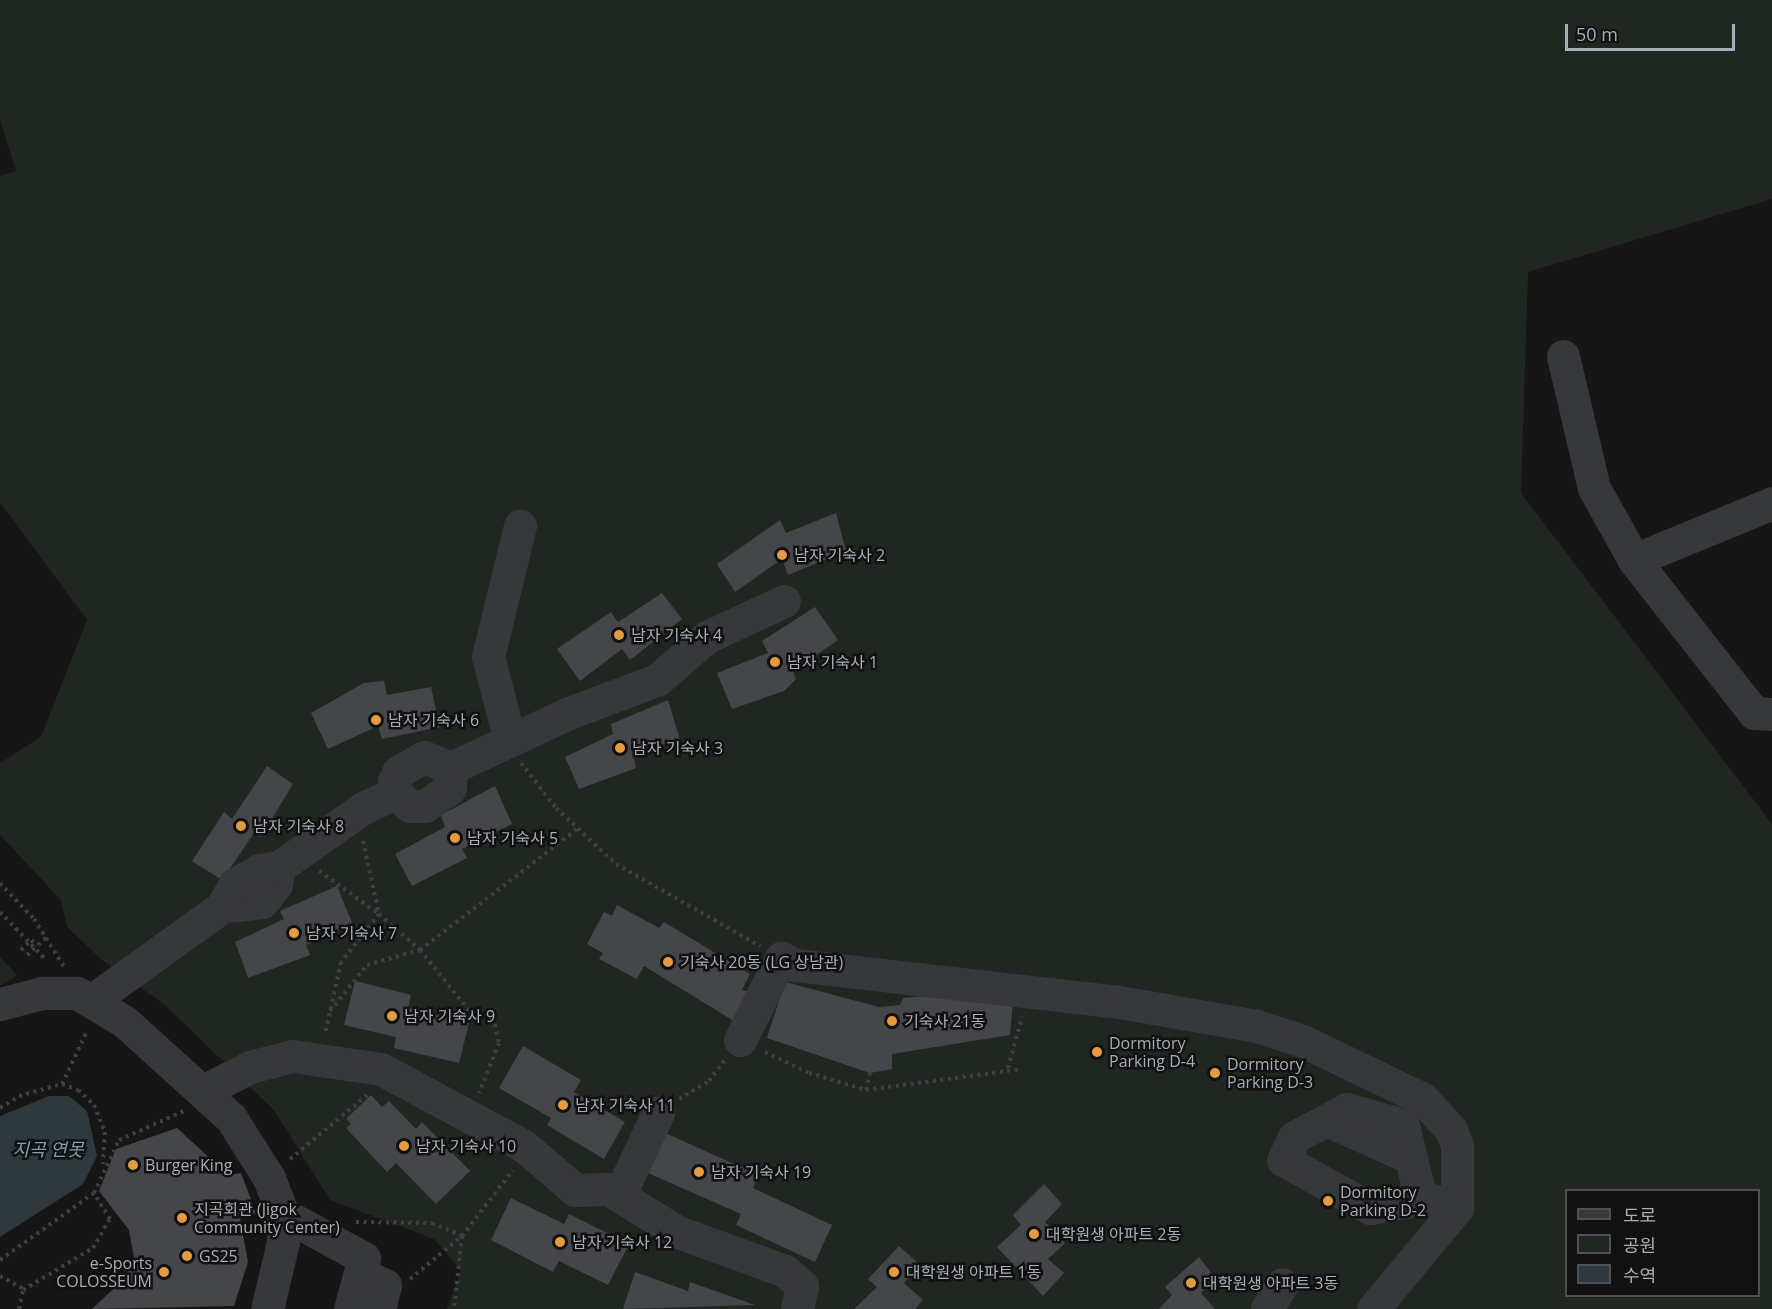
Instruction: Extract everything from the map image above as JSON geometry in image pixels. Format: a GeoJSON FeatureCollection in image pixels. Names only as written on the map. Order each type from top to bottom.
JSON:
{"type":"FeatureCollection","features":[{"type":"Feature","properties":{"kind":"lane"},"geometry":{"type":"LineString","coordinates":[[1563,356],[1594,488],[1634,560],[1754,713],[1772,714]]}},
{"type":"Feature","properties":{"kind":"lane"},"geometry":{"type":"LineString","coordinates":[[1634,560],[1772,503]]}},
{"type":"Feature","properties":{"kind":"lane"},"geometry":{"type":"LineString","coordinates":[[510,740],[488,657],[520,526]]}},
{"type":"Feature","properties":{"kind":"lane"},"geometry":{"type":"LineString","coordinates":[[84,997],[222,907],[235,884],[259,870],[287,861],[354,814],[395,793],[398,772],[410,763],[424,757],[451,768],[510,740],[657,680],[707,637],[784,601]]}},
{"type":"Feature","properties":{"kind":"lane"},"geometry":{"type":"LineString","coordinates":[[740,1040],[781,958],[795,965],[1024,990],[1257,1026],[1407,1090],[1451,1130],[1460,1169],[1442,1203],[1373,1309]]}},
{"type":"Feature","properties":{"kind":"lane"},"geometry":{"type":"LineString","coordinates":[[0,1004],[42,993],[84,997],[125,1022],[231,1118],[269,1178],[283,1214],[283,1242],[267,1309]]}},
{"type":"Feature","properties":{"kind":"lane"},"geometry":{"type":"LineString","coordinates":[[203,1091],[275,1059],[320,1057],[381,1069],[465,1113],[528,1150],[575,1190],[608,1189],[678,1232],[785,1270],[802,1286],[797,1309]]}},
{"type":"Feature","properties":{"kind":"lane"},"geometry":{"type":"LineString","coordinates":[[1347,1109],[1404,1125],[1420,1196],[1442,1203],[1370,1208],[1283,1160],[1294,1137],[1347,1109]]}},
{"type":"Feature","properties":{"kind":"lane"},"geometry":{"type":"LineString","coordinates":[[619,1196],[658,1113]]}},
{"type":"Feature","properties":{"kind":"lane"},"geometry":{"type":"LineString","coordinates":[[283,1214],[364,1258],[360,1273],[369,1307]]}},
{"type":"Feature","properties":{"kind":"path"},"geometry":{"type":"LineString","coordinates":[[510,740],[526,772],[577,829],[636,878],[781,958]]}},
{"type":"Feature","properties":{"kind":"path"},"geometry":{"type":"LineString","coordinates":[[320,1057],[341,962],[379,914],[371,864],[354,814]]}},
{"type":"Feature","properties":{"kind":"path"},"geometry":{"type":"LineString","coordinates":[[330,1011],[367,965],[420,950],[577,829]]}},
{"type":"Feature","properties":{"kind":"path"},"geometry":{"type":"LineString","coordinates":[[287,861],[379,914],[420,950],[471,1013],[493,1017],[499,1043],[490,1076],[465,1113]]}},
{"type":"Feature","properties":{"kind":"path"},"geometry":{"type":"LineString","coordinates":[[0,883],[34,919],[84,997]]}},
{"type":"Feature","properties":{"kind":"path"},"geometry":{"type":"LineString","coordinates":[[0,912],[37,949]]}},
{"type":"Feature","properties":{"kind":"path"},"geometry":{"type":"LineString","coordinates":[[27,955],[37,949],[47,937]]}},
{"type":"Feature","properties":{"kind":"path"},"geometry":{"type":"LineString","coordinates":[[31,945],[21,950],[31,940],[46,960]]}},
{"type":"Feature","properties":{"kind":"path"},"geometry":{"type":"LineString","coordinates":[[1008,1068],[1022,1029],[1024,990]]}},
{"type":"Feature","properties":{"kind":"path"},"geometry":{"type":"LineString","coordinates":[[658,1113],[709,1081],[740,1040],[809,1073],[866,1090],[1008,1068],[1021,1069]]}},
{"type":"Feature","properties":{"kind":"path"},"geometry":{"type":"LineString","coordinates":[[0,1108],[19,1096],[62,1084],[80,1051]]}},
{"type":"Feature","properties":{"kind":"path"},"geometry":{"type":"LineString","coordinates":[[866,1090],[870,1073]]}},
{"type":"Feature","properties":{"kind":"path"},"geometry":{"type":"LineString","coordinates":[[269,1178],[378,1086],[405,1082]]}},
{"type":"Feature","properties":{"kind":"path"},"geometry":{"type":"LineString","coordinates":[[62,1084],[94,1105],[105,1132],[102,1169]]}},
{"type":"Feature","properties":{"kind":"path"},"geometry":{"type":"LineString","coordinates":[[0,1260],[94,1193],[102,1169],[119,1140],[174,1116]]}},
{"type":"Feature","properties":{"kind":"path"},"geometry":{"type":"LineString","coordinates":[[369,1307],[462,1236],[528,1150]]}},
{"type":"Feature","properties":{"kind":"path"},"geometry":{"type":"LineString","coordinates":[[19,1309],[23,1290],[93,1248],[110,1219],[94,1193]]}},
{"type":"Feature","properties":{"kind":"path"},"geometry":{"type":"LineString","coordinates":[[352,1222],[386,1218],[432,1223],[462,1236]]}},
{"type":"Feature","properties":{"kind":"path"},"geometry":{"type":"LineString","coordinates":[[454,1309],[462,1236]]}},
{"type":"Feature","properties":{"kind":"path"},"geometry":{"type":"LineString","coordinates":[[0,1276],[23,1290]]}},
{"type":"Feature","properties":{"kind":"green space"},"geometry":{"type":"Polygon","coordinates":[[[0,0],[1772,0],[1772,199],[1528,272],[1521,493],[1772,824],[1772,1309],[447,1309],[461,1271],[434,1239],[330,1200],[274,1110],[165,1005],[101,959],[67,927],[61,900],[0,835],[0,763],[41,737],[87,620],[0,502],[0,176],[16,171],[0,120],[0,0]]]}},
{"type":"Feature","properties":{"kind":"green space"},"geometry":{"type":"Polygon","coordinates":[[[0,957],[17,975],[0,986],[0,957]]]}},
{"type":"Feature","properties":{"kind":"water","name":"지곡 연못"},"geometry":{"type":"Polygon","coordinates":[[[49,1096],[69,1096],[87,1111],[97,1156],[83,1184],[0,1237],[0,1116],[49,1096]]]}},
{"type":"Feature","properties":{"kind":"building","name":"남자 기숙사 2"},"geometry":{"type":"Polygon","coordinates":[[[836,513],[846,551],[788,575],[782,559],[735,592],[717,564],[780,520],[786,533],[836,513]]]}},
{"type":"Feature","properties":{"kind":"building","name":"남자 기숙사 4"},"geometry":{"type":"Polygon","coordinates":[[[662,593],[682,619],[630,660],[622,649],[580,681],[557,649],[611,612],[618,622],[662,593]]]}},
{"type":"Feature","properties":{"kind":"building","name":"남자 기숙사 1"},"geometry":{"type":"Polygon","coordinates":[[[815,607],[838,640],[793,671],[796,679],[784,691],[732,709],[717,673],[768,653],[762,641],[815,607]]]}},
{"type":"Feature","properties":{"kind":"building","name":"남자 기숙사 6"},"geometry":{"type":"Polygon","coordinates":[[[384,681],[387,695],[431,687],[440,727],[382,739],[378,726],[328,749],[311,713],[364,683],[384,681]]]}},
{"type":"Feature","properties":{"kind":"building","name":"남자 기숙사 3"},"geometry":{"type":"Polygon","coordinates":[[[668,700],[680,740],[634,757],[636,768],[579,789],[565,757],[613,734],[611,724],[668,700]]]}},
{"type":"Feature","properties":{"kind":"building","name":"남자 기숙사 8"},"geometry":{"type":"Polygon","coordinates":[[[267,766],[293,784],[261,837],[254,833],[222,880],[192,861],[224,812],[232,819],[267,766]]]}},
{"type":"Feature","properties":{"kind":"building","name":"남자 기숙사 5"},"geometry":{"type":"Polygon","coordinates":[[[495,786],[512,824],[462,849],[467,858],[412,886],[395,854],[445,827],[441,815],[495,786]]]}},
{"type":"Feature","properties":{"kind":"building","name":"남자 기숙사 7"},"geometry":{"type":"Polygon","coordinates":[[[337,886],[353,925],[306,945],[310,955],[248,978],[235,942],[284,919],[280,911],[337,886]]]}},
{"type":"Feature","properties":{"kind":"building","name":"기숙사 20동 (LG 상남관)"},"geometry":{"type":"Polygon","coordinates":[[[617,905],[659,928],[664,922],[750,974],[742,990],[749,992],[734,1021],[644,966],[637,979],[599,959],[603,953],[587,944],[604,912],[612,916],[617,905]]]}},
{"type":"Feature","properties":{"kind":"building","name":"남자 기숙사 9"},"geometry":{"type":"Polygon","coordinates":[[[355,981],[411,995],[408,1008],[469,1023],[459,1063],[394,1048],[396,1037],[344,1025],[355,981]]]}},
{"type":"Feature","properties":{"kind":"building","name":"기숙사 21동"},"geometry":{"type":"Polygon","coordinates":[[[785,982],[879,1007],[900,1005],[903,998],[1014,989],[1010,1035],[892,1054],[892,1069],[870,1073],[767,1038],[785,982]]]}},
{"type":"Feature","properties":{"kind":"building","name":"남자 기숙사 11"},"geometry":{"type":"Polygon","coordinates":[[[523,1046],[581,1080],[574,1092],[625,1122],[604,1159],[547,1125],[551,1118],[499,1088],[523,1046]]]}},
{"type":"Feature","properties":{"kind":"building","name":"남자 기숙사 10"},"geometry":{"type":"Polygon","coordinates":[[[371,1095],[382,1107],[389,1101],[416,1129],[422,1122],[470,1171],[436,1204],[396,1163],[387,1172],[346,1128],[351,1124],[346,1119],[371,1095]]]}},
{"type":"Feature","properties":{"kind":"building","name":"지곡회관 (Jigok Community Center)"},"geometry":{"type":"Polygon","coordinates":[[[177,1128],[228,1175],[241,1173],[256,1213],[240,1219],[248,1262],[234,1306],[92,1309],[126,1277],[134,1258],[129,1230],[99,1191],[116,1149],[177,1128]]]}},
{"type":"Feature","properties":{"kind":"building"},"geometry":{"type":"Polygon","coordinates":[[[656,1129],[759,1175],[753,1188],[832,1225],[815,1262],[736,1225],[741,1214],[639,1169],[656,1129]]]}},
{"type":"Feature","properties":{"kind":"building","name":"대학원생 아파트 2동"},"geometry":{"type":"Polygon","coordinates":[[[1044,1184],[1062,1204],[1045,1222],[1065,1243],[1048,1259],[1064,1273],[1043,1296],[997,1247],[1021,1225],[1013,1215],[1044,1184]]]}},
{"type":"Feature","properties":{"kind":"building","name":"남자 기숙사 12"},"geometry":{"type":"Polygon","coordinates":[[[511,1198],[564,1224],[569,1214],[629,1244],[608,1285],[559,1261],[553,1272],[491,1240],[511,1198]]]}},
{"type":"Feature","properties":{"kind":"building","name":"대학원생 아파트 1동"},"geometry":{"type":"Polygon","coordinates":[[[899,1246],[920,1265],[904,1283],[923,1300],[915,1309],[854,1309],[877,1287],[868,1279],[899,1246]]]}},
{"type":"Feature","properties":{"kind":"building","name":"대학원생 아파트 3동"},"geometry":{"type":"Polygon","coordinates":[[[1199,1257],[1215,1278],[1201,1293],[1215,1309],[1159,1309],[1172,1295],[1165,1287],[1199,1257]]]}},
{"type":"Feature","properties":{"kind":"building"},"geometry":{"type":"Polygon","coordinates":[[[635,1272],[688,1291],[690,1282],[755,1305],[623,1309],[635,1272]]]}},
{"type":"Feature","properties":{"kind":"place","name":"남자 기숙사 2"},"geometry":{"type":"Point","coordinates":[782,555]}},
{"type":"Feature","properties":{"kind":"place","name":"남자 기숙사 4"},"geometry":{"type":"Point","coordinates":[619,635]}},
{"type":"Feature","properties":{"kind":"place","name":"남자 기숙사 1"},"geometry":{"type":"Point","coordinates":[775,662]}},
{"type":"Feature","properties":{"kind":"place","name":"남자 기숙사 6"},"geometry":{"type":"Point","coordinates":[376,720]}},
{"type":"Feature","properties":{"kind":"place","name":"남자 기숙사 3"},"geometry":{"type":"Point","coordinates":[620,748]}},
{"type":"Feature","properties":{"kind":"place","name":"남자 기숙사 8"},"geometry":{"type":"Point","coordinates":[241,826]}},
{"type":"Feature","properties":{"kind":"place","name":"남자 기숙사 5"},"geometry":{"type":"Point","coordinates":[455,838]}},
{"type":"Feature","properties":{"kind":"place","name":"남자 기숙사 7"},"geometry":{"type":"Point","coordinates":[294,933]}},
{"type":"Feature","properties":{"kind":"place","name":"기숙사 20동 (LG 상남관)"},"geometry":{"type":"Point","coordinates":[668,962]}},
{"type":"Feature","properties":{"kind":"place","name":"남자 기숙사 9"},"geometry":{"type":"Point","coordinates":[392,1016]}},
{"type":"Feature","properties":{"kind":"place","name":"기숙사 21동"},"geometry":{"type":"Point","coordinates":[892,1021]}},
{"type":"Feature","properties":{"kind":"place","name":"Dormitory Parking D-4"},"geometry":{"type":"Point","coordinates":[1097,1052]}},
{"type":"Feature","properties":{"kind":"place","name":"Dormitory Parking D-3"},"geometry":{"type":"Point","coordinates":[1215,1073]}},
{"type":"Feature","properties":{"kind":"place","name":"남자 기숙사 11"},"geometry":{"type":"Point","coordinates":[563,1105]}},
{"type":"Feature","properties":{"kind":"place","name":"남자 기숙사 10"},"geometry":{"type":"Point","coordinates":[404,1146]}},
{"type":"Feature","properties":{"kind":"place","name":"Burger King"},"geometry":{"type":"Point","coordinates":[133,1165]}},
{"type":"Feature","properties":{"kind":"place","name":"남자 기숙사 19"},"geometry":{"type":"Point","coordinates":[699,1172]}},
{"type":"Feature","properties":{"kind":"place","name":"Dormitory Parking D-2"},"geometry":{"type":"Point","coordinates":[1328,1201]}},
{"type":"Feature","properties":{"kind":"place","name":"지곡회관 (Jigok Community Center)"},"geometry":{"type":"Point","coordinates":[182,1218]}},
{"type":"Feature","properties":{"kind":"place","name":"대학원생 아파트 2동"},"geometry":{"type":"Point","coordinates":[1034,1234]}},
{"type":"Feature","properties":{"kind":"place","name":"남자 기숙사 12"},"geometry":{"type":"Point","coordinates":[560,1242]}},
{"type":"Feature","properties":{"kind":"place","name":"GS25"},"geometry":{"type":"Point","coordinates":[187,1256]}},
{"type":"Feature","properties":{"kind":"place","name":"e-Sports COLOSSEUM"},"geometry":{"type":"Point","coordinates":[164,1272]}},
{"type":"Feature","properties":{"kind":"place","name":"대학원생 아파트 1동"},"geometry":{"type":"Point","coordinates":[894,1272]}},
{"type":"Feature","properties":{"kind":"place","name":"대학원생 아파트 3동"},"geometry":{"type":"Point","coordinates":[1191,1283]}}]}
